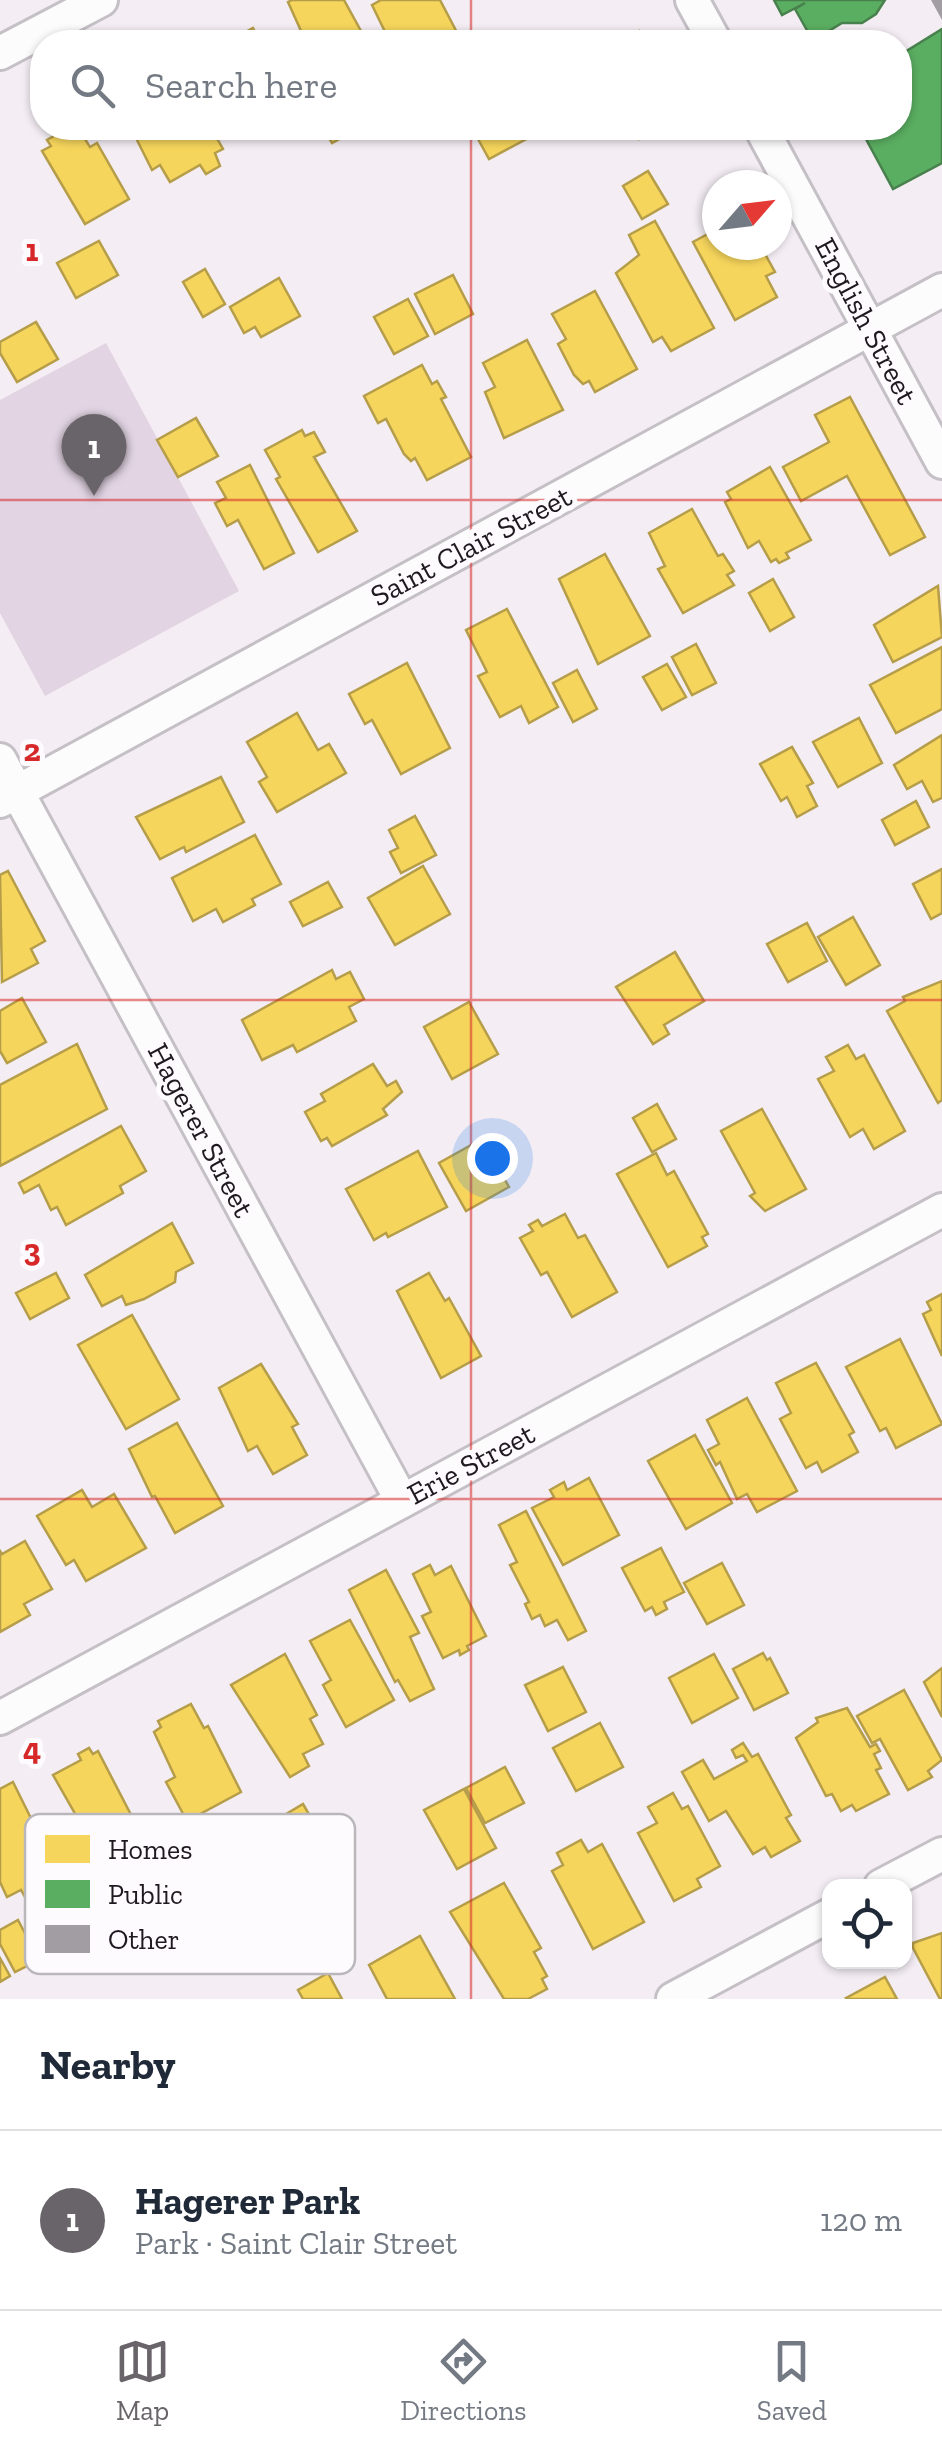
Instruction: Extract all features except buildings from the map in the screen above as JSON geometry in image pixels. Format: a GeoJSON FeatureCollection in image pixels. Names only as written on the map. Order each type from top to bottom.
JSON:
{"type":"FeatureCollection","features":[{"type":"Feature","properties":{"kind":"street"},"geometry":{"type":"LineString","coordinates":[[44,30],[100,0]]}},
{"type":"Feature","properties":{"kind":"street"},"geometry":{"type":"LineString","coordinates":[[692,0],[708,30]]}},
{"type":"Feature","properties":{"kind":"street"},"geometry":{"type":"LineString","coordinates":[[0,54],[30,38]]}},
{"type":"Feature","properties":{"kind":"street","name":"English Street"},"geometry":{"type":"LineString","coordinates":[[768,140],[942,462]]}},
{"type":"Feature","properties":{"kind":"street","name":"Saint Clair Street"},"geometry":{"type":"LineString","coordinates":[[9,796],[942,290]]}},
{"type":"Feature","properties":{"kind":"street","name":"Hagerer Street"},"geometry":{"type":"LineString","coordinates":[[0,760],[9,796],[402,1501]]}},
{"type":"Feature","properties":{"kind":"street","name":"Erie Street"},"geometry":{"type":"LineString","coordinates":[[0,1718],[942,1210]]}},
{"type":"Feature","properties":{"kind":"street"},"geometry":{"type":"LineString","coordinates":[[894,1879],[942,1854]]}},
{"type":"Feature","properties":{"kind":"street"},"geometry":{"type":"LineString","coordinates":[[673,1999],[822,1918]]}},
{"type":"Feature","properties":{"kind":"shaded area"},"geometry":{"type":"Polygon","coordinates":[[[106,343],[239,591],[45,696],[0,613],[0,400],[106,343]]]}},
{"type":"Feature","properties":{"kind":"place","name":"Hagerer Park"},"geometry":{"type":"Point","coordinates":[94,496]}}]}
